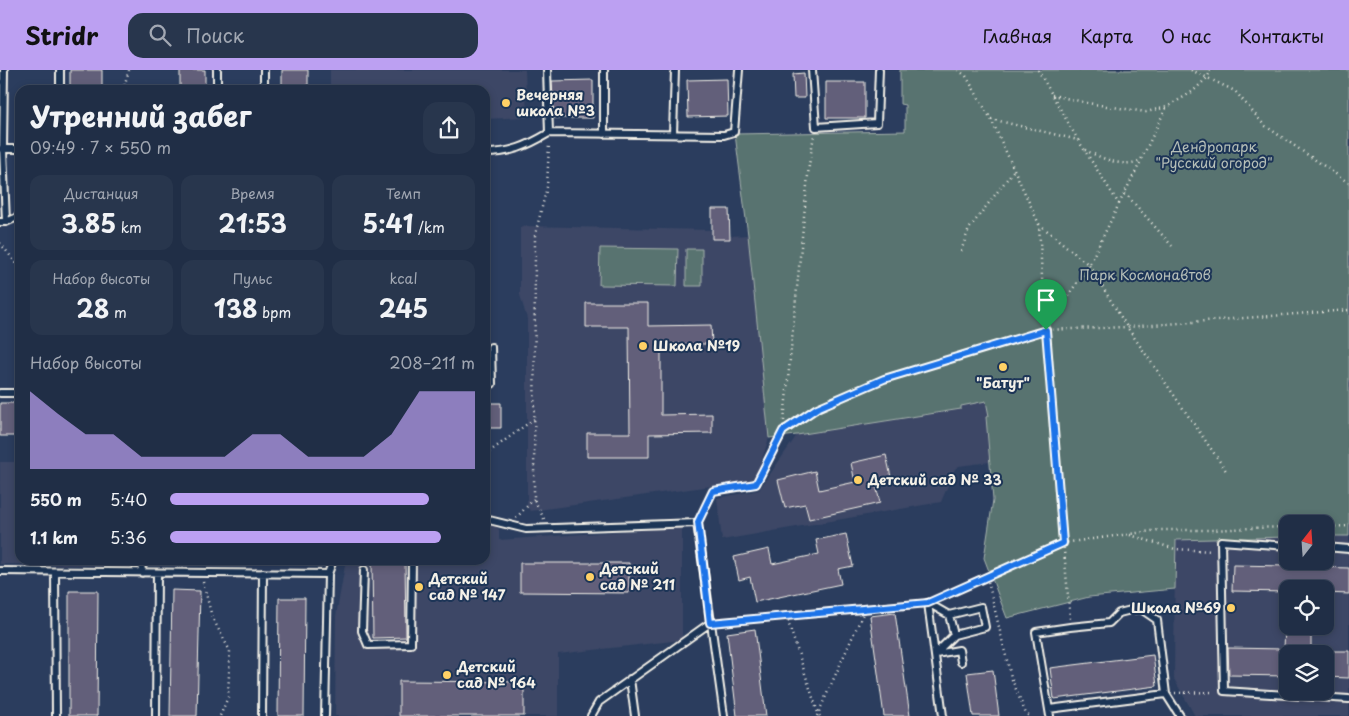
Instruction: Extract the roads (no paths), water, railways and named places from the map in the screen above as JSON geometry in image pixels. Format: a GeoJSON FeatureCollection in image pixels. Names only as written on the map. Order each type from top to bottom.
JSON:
{"type":"FeatureCollection","features":[{"type":"Feature","properties":{"kind":"lane"},"geometry":{"type":"LineString","coordinates":[[4,70],[3,222],[15,218]]}},
{"type":"Feature","properties":{"kind":"lane"},"geometry":{"type":"LineString","coordinates":[[60,70],[60,85]]}},
{"type":"Feature","properties":{"kind":"lane"},"geometry":{"type":"LineString","coordinates":[[217,70],[217,85]]}},
{"type":"Feature","properties":{"kind":"lane"},"geometry":{"type":"LineString","coordinates":[[264,70],[264,85]]}},
{"type":"Feature","properties":{"kind":"lane"},"geometry":{"type":"LineString","coordinates":[[547,70],[549,133]]}},
{"type":"Feature","properties":{"kind":"lane"},"geometry":{"type":"LineString","coordinates":[[604,70],[604,134]]}},
{"type":"Feature","properties":{"kind":"lane"},"geometry":{"type":"LineString","coordinates":[[674,134],[675,70]]}},
{"type":"Feature","properties":{"kind":"lane"},"geometry":{"type":"LineString","coordinates":[[490,153],[517,150],[549,133],[724,135],[734,132],[739,70]]}},
{"type":"Feature","properties":{"kind":"lane"},"geometry":{"type":"LineString","coordinates":[[812,70],[816,126],[877,123],[879,70]]}},
{"type":"Feature","properties":{"kind":"lane"},"geometry":{"type":"LineString","coordinates":[[2,148],[15,149]]}},
{"type":"Feature","properties":{"kind":"lane"},"geometry":{"type":"LineString","coordinates":[[490,384],[492,384],[491,347]]}},
{"type":"Feature","properties":{"kind":"lane"},"geometry":{"type":"LineString","coordinates":[[0,393],[15,393]]}},
{"type":"Feature","properties":{"kind":"lane"},"geometry":{"type":"LineString","coordinates":[[490,520],[526,529],[698,522],[710,623],[724,716]]}},
{"type":"Feature","properties":{"kind":"lane"},"geometry":{"type":"LineString","coordinates":[[1279,545],[1221,541],[1224,691],[1349,699]]}},
{"type":"Feature","properties":{"kind":"lane"},"geometry":{"type":"LineString","coordinates":[[1334,548],[1349,548]]}},
{"type":"Feature","properties":{"kind":"lane"},"geometry":{"type":"LineString","coordinates":[[141,565],[142,573]]}},
{"type":"Feature","properties":{"kind":"lane"},"geometry":{"type":"LineString","coordinates":[[325,716],[328,574],[331,565]]}},
{"type":"Feature","properties":{"kind":"lane"},"geometry":{"type":"LineString","coordinates":[[364,570],[362,631],[368,644],[411,644],[412,565]]}},
{"type":"Feature","properties":{"kind":"lane"},"geometry":{"type":"LineString","coordinates":[[0,571],[328,574]]}},
{"type":"Feature","properties":{"kind":"lane"},"geometry":{"type":"LineString","coordinates":[[55,572],[56,716]]}},
{"type":"Feature","properties":{"kind":"lane"},"geometry":{"type":"LineString","coordinates":[[156,716],[157,573]]}},
{"type":"Feature","properties":{"kind":"lane"},"geometry":{"type":"LineString","coordinates":[[262,573],[262,716]]}},
{"type":"Feature","properties":{"kind":"lane"},"geometry":{"type":"LineString","coordinates":[[935,654],[954,636],[985,627],[981,607],[949,615],[928,603],[943,716]]}},
{"type":"Feature","properties":{"kind":"lane"},"geometry":{"type":"LineString","coordinates":[[1166,694],[1049,713],[1036,632],[1109,623],[1119,613],[1141,609],[1157,620],[1166,694],[1180,716]]}},
{"type":"Feature","properties":{"kind":"lane"},"geometry":{"type":"LineString","coordinates":[[949,615],[954,636]]}},
{"type":"Feature","properties":{"kind":"lane"},"geometry":{"type":"LineString","coordinates":[[591,716],[599,702],[710,623]]}},
{"type":"Feature","properties":{"kind":"lane"},"geometry":{"type":"LineString","coordinates":[[935,654],[959,650],[961,662]]}},
{"type":"Feature","properties":{"kind":"lane"},"geometry":{"type":"LineString","coordinates":[[630,680],[635,716]]}},
{"type":"Feature","properties":{"kind":"place","name":"Вечерняя школа №3"},"geometry":{"type":"Point","coordinates":[506,103]}},
{"type":"Feature","properties":{"kind":"place","name":"Школа №19"},"geometry":{"type":"Point","coordinates":[643,346]}},
{"type":"Feature","properties":{"kind":"place","name":"\"Батут\""},"geometry":{"type":"Point","coordinates":[1003,367]}},
{"type":"Feature","properties":{"kind":"place","name":"Детский сад № 33"},"geometry":{"type":"Point","coordinates":[858,480]}},
{"type":"Feature","properties":{"kind":"place","name":"Детский сад № 211"},"geometry":{"type":"Point","coordinates":[590,577]}},
{"type":"Feature","properties":{"kind":"place","name":"Детский сад № 147"},"geometry":{"type":"Point","coordinates":[419,587]}},
{"type":"Feature","properties":{"kind":"place","name":"Школа №69"},"geometry":{"type":"Point","coordinates":[1231,608]}},
{"type":"Feature","properties":{"kind":"place","name":"Детский сад № 164"},"geometry":{"type":"Point","coordinates":[447,675]}},
{"type":"Feature","properties":{"kind":"park label","name":"Дендропарк \"Русский огород\""},"geometry":{"type":"Point","coordinates":[1214,156]}},
{"type":"Feature","properties":{"kind":"park label","name":"Парк Космонавтов"},"geometry":{"type":"Point","coordinates":[1145,275]}}]}
